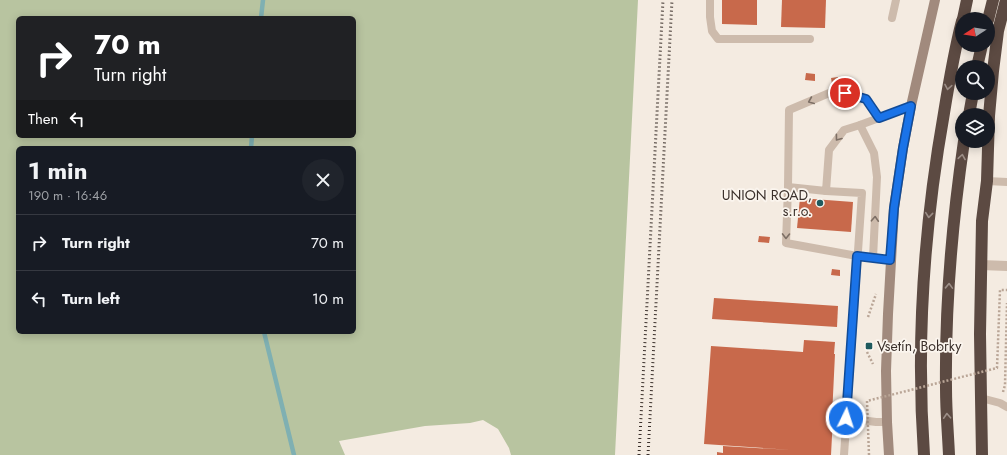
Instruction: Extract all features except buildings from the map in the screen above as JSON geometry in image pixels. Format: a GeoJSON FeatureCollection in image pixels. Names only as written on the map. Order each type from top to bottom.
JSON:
{"type":"FeatureCollection","features":[{"type":"Feature","properties":{"kind":"highway"},"geometry":{"type":"LineString","coordinates":[[964,12],[967,0]]}},
{"type":"Feature","properties":{"kind":"highway"},"geometry":{"type":"LineString","coordinates":[[990,12],[993,0]]}},
{"type":"Feature","properties":{"kind":"highway"},"geometry":{"type":"LineString","coordinates":[[982,455],[980,398],[982,221],[987,181],[989,116],[993,71],[998,31],[1006,0]]}},
{"type":"Feature","properties":{"kind":"highway"},"geometry":{"type":"LineString","coordinates":[[924,455],[922,434],[921,351],[924,271],[928,221],[940,130],[955,47]]}},
{"type":"Feature","properties":{"kind":"highway"},"geometry":{"type":"LineString","coordinates":[[949,455],[946,390],[949,272],[953,224],[963,148]]}},
{"type":"Feature","properties":{"kind":"main road"},"geometry":{"type":"LineString","coordinates":[[889,455],[886,371],[890,260],[894,208],[911,106],[936,0]]}},
{"type":"Feature","properties":{"kind":"street"},"geometry":{"type":"LineString","coordinates":[[981,265],[1007,266]]}},
{"type":"Feature","properties":{"kind":"lane"},"geometry":{"type":"LineString","coordinates":[[710,0],[712,31],[718,39],[810,39]]}},
{"type":"Feature","properties":{"kind":"lane"},"geometry":{"type":"LineString","coordinates":[[892,18],[896,0]]}},
{"type":"Feature","properties":{"kind":"lane"},"geometry":{"type":"LineString","coordinates":[[879,118],[866,99],[834,91],[789,110],[786,243],[857,256],[890,260]]}},
{"type":"Feature","properties":{"kind":"lane"},"geometry":{"type":"LineString","coordinates":[[826,191],[829,150],[844,130],[911,106]]}},
{"type":"Feature","properties":{"kind":"lane"},"geometry":{"type":"LineString","coordinates":[[860,125],[874,153],[877,177],[874,258]]}},
{"type":"Feature","properties":{"kind":"lane"},"geometry":{"type":"LineString","coordinates":[[987,181],[1007,182]]}},
{"type":"Feature","properties":{"kind":"lane"},"geometry":{"type":"LineString","coordinates":[[788,187],[862,193],[844,455]]}},
{"type":"Feature","properties":{"kind":"lane"},"geometry":{"type":"LineString","coordinates":[[980,398],[1000,403],[1007,407]]}},
{"type":"Feature","properties":{"kind":"lane"},"geometry":{"type":"LineString","coordinates":[[846,418],[887,422]]}},
{"type":"Feature","properties":{"kind":"path"},"geometry":{"type":"LineString","coordinates":[[869,455],[867,401],[997,368],[1000,290],[1007,290]]}},
{"type":"Feature","properties":{"kind":"path"},"geometry":{"type":"LineString","coordinates":[[1005,385],[1007,303]]}},
{"type":"Feature","properties":{"kind":"green space"},"geometry":{"type":"Polygon","coordinates":[[[0,0],[638,0],[615,455],[511,455],[509,448],[498,429],[483,420],[470,423],[425,426],[339,441],[345,455],[0,455],[0,0]]]}},
{"type":"Feature","properties":{"kind":"waterway"},"geometry":{"type":"LineString","coordinates":[[261,16],[263,0]]}},
{"type":"Feature","properties":{"kind":"waterway"},"geometry":{"type":"LineString","coordinates":[[251,146],[252,138]]}},
{"type":"Feature","properties":{"kind":"waterway"},"geometry":{"type":"LineString","coordinates":[[264,334],[294,455]]}},
{"type":"Feature","properties":{"kind":"railway"},"geometry":{"type":"LineString","coordinates":[[639,455],[663,0]]}},
{"type":"Feature","properties":{"kind":"railway"},"geometry":{"type":"LineString","coordinates":[[648,455],[672,0]]}},
{"type":"Feature","properties":{"kind":"place","name":"UNION ROAD, s.r.o."},"geometry":{"type":"Point","coordinates":[820,203]}},
{"type":"Feature","properties":{"kind":"place","name":"Vsetín, Bobrky"},"geometry":{"type":"Point","coordinates":[869,346]}},
{"type":"Feature","properties":{"kind":"route"},"geometry":{"type":"LineString","coordinates":[[845,93],[866,99],[879,118],[911,106],[894,208],[890,260],[857,256],[846,418]]}}]}
